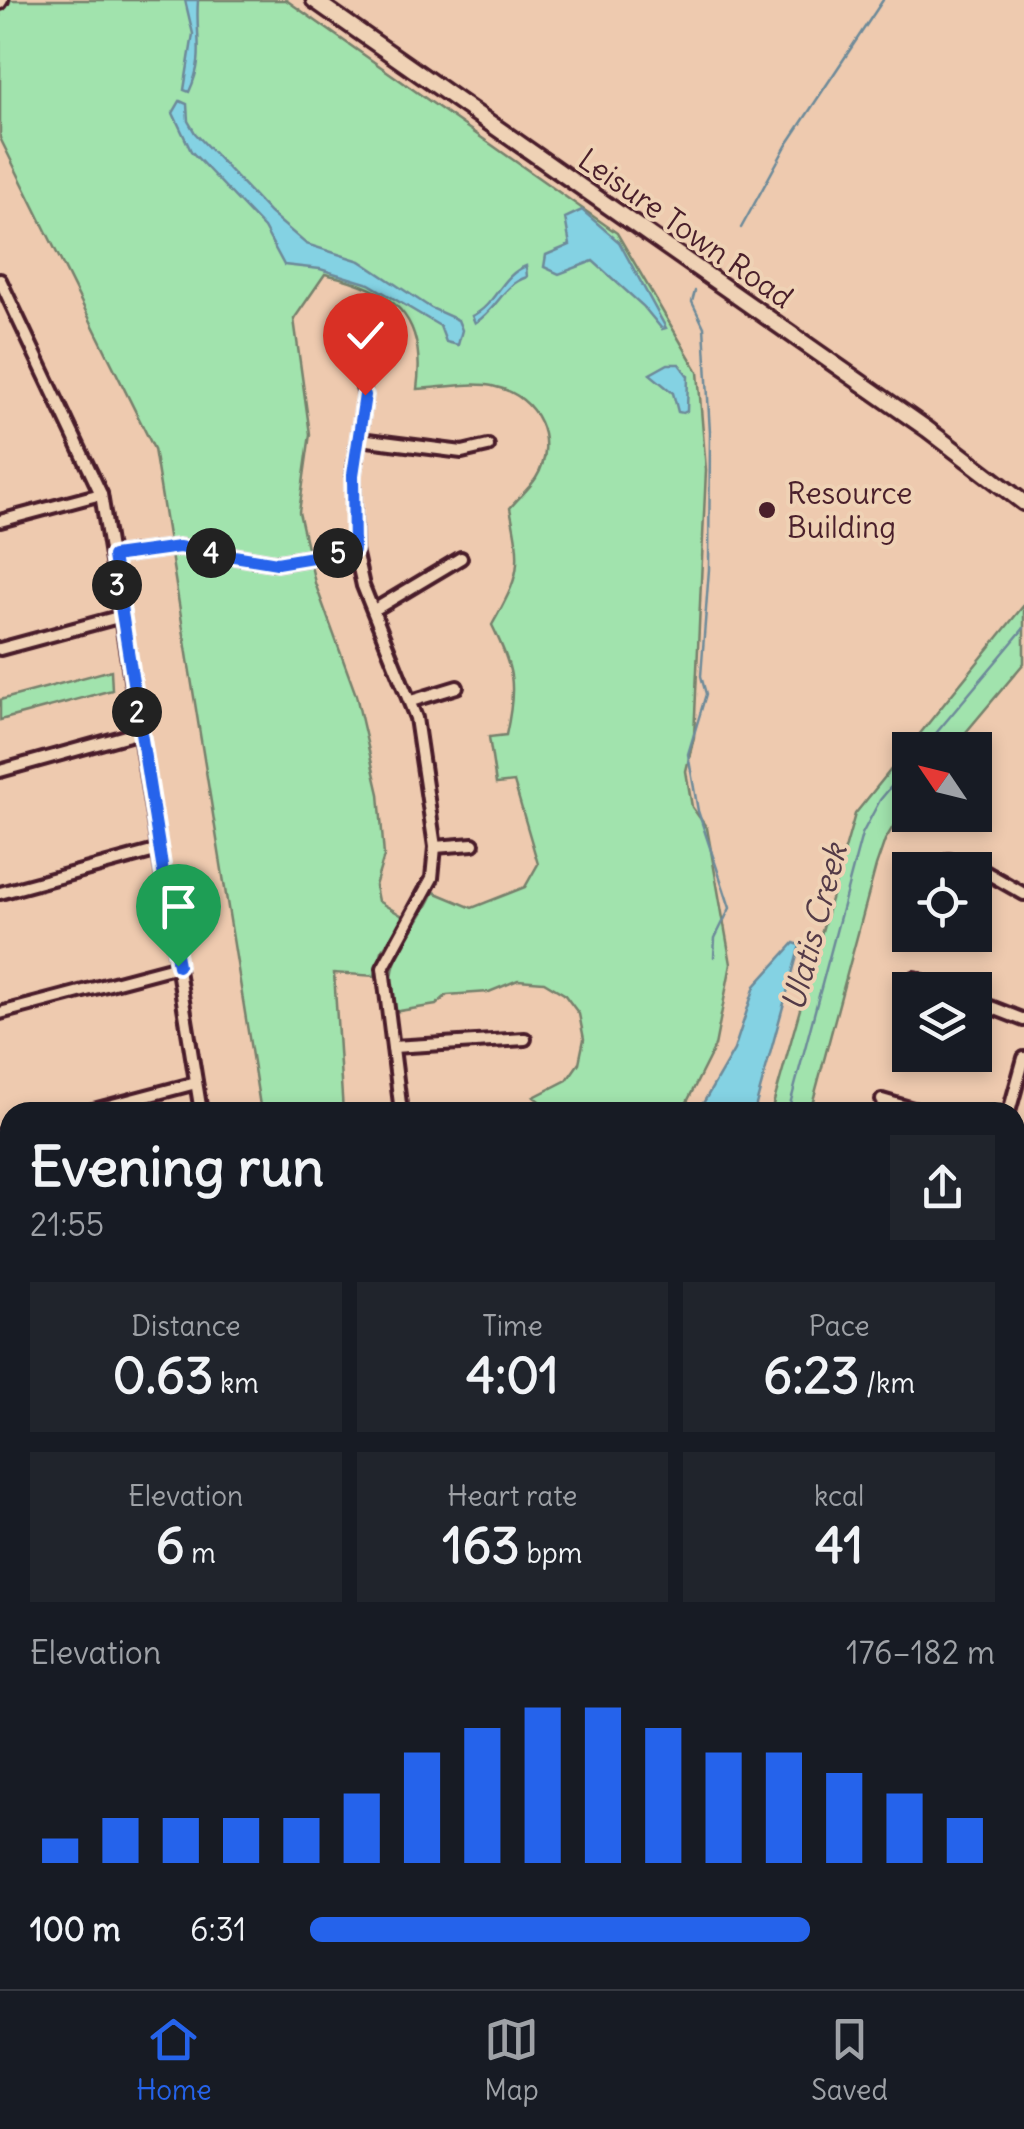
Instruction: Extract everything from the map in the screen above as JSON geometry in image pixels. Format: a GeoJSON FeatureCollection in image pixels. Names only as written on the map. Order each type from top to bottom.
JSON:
{"type":"FeatureCollection","features":[{"type":"Feature","properties":{"kind":"main road","name":"Leisure Town Road"},"geometry":{"type":"LineString","coordinates":[[314,0],[706,273],[1024,503]]}},
{"type":"Feature","properties":{"kind":"street"},"geometry":{"type":"LineString","coordinates":[[0,280],[101,494],[199,1102]]}},
{"type":"Feature","properties":{"kind":"street"},"geometry":{"type":"LineString","coordinates":[[353,346],[364,375],[352,509],[354,550],[411,700],[435,847],[432,878],[383,968],[400,1102]]}},
{"type":"Feature","properties":{"kind":"street"},"geometry":{"type":"LineString","coordinates":[[360,438],[462,452],[488,446]]}},
{"type":"Feature","properties":{"kind":"street"},"geometry":{"type":"LineString","coordinates":[[0,521],[101,494]]}},
{"type":"Feature","properties":{"kind":"street"},"geometry":{"type":"LineString","coordinates":[[113,556],[179,547],[277,563],[354,550]]}},
{"type":"Feature","properties":{"kind":"street"},"geometry":{"type":"LineString","coordinates":[[374,610],[461,558]]}},
{"type":"Feature","properties":{"kind":"street"},"geometry":{"type":"LineString","coordinates":[[0,648],[122,616]]}},
{"type":"Feature","properties":{"kind":"street"},"geometry":{"type":"LineString","coordinates":[[411,700],[457,688]]}},
{"type":"Feature","properties":{"kind":"street"},"geometry":{"type":"LineString","coordinates":[[0,770],[140,732]]}},
{"type":"Feature","properties":{"kind":"street"},"geometry":{"type":"LineString","coordinates":[[435,847],[473,844]]}},
{"type":"Feature","properties":{"kind":"street"},"geometry":{"type":"LineString","coordinates":[[0,892],[159,850]]}},
{"type":"Feature","properties":{"kind":"street"},"geometry":{"type":"LineString","coordinates":[[992,875],[1024,894]]}},
{"type":"Feature","properties":{"kind":"street"},"geometry":{"type":"LineString","coordinates":[[0,1013],[178,966]]}},
{"type":"Feature","properties":{"kind":"street"},"geometry":{"type":"LineString","coordinates":[[992,1008],[1024,1020]]}},
{"type":"Feature","properties":{"kind":"street"},"geometry":{"type":"LineString","coordinates":[[393,1047],[525,1038]]}},
{"type":"Feature","properties":{"kind":"street"},"geometry":{"type":"LineString","coordinates":[[1012,1102],[1024,1058]]}},
{"type":"Feature","properties":{"kind":"street"},"geometry":{"type":"LineString","coordinates":[[124,1102],[196,1083]]}},
{"type":"Feature","properties":{"kind":"street"},"geometry":{"type":"LineString","coordinates":[[882,1100],[889,1102]]}},
{"type":"Feature","properties":{"kind":"green space"},"geometry":{"type":"Polygon","coordinates":[[[0,0],[286,0],[617,233],[698,372],[706,470],[694,737],[686,771],[692,807],[707,828],[731,964],[715,1046],[687,1102],[540,1102],[534,1097],[567,1080],[579,1063],[584,1039],[579,1014],[564,994],[544,982],[518,980],[489,992],[447,995],[436,1005],[393,1012],[391,991],[396,960],[434,892],[472,908],[525,887],[538,864],[514,782],[496,784],[489,737],[506,735],[512,703],[509,666],[492,625],[509,593],[516,569],[510,508],[543,464],[544,435],[533,410],[510,392],[477,385],[417,389],[416,342],[400,310],[369,288],[325,274],[294,319],[310,434],[299,512],[315,583],[356,695],[379,794],[384,856],[375,886],[378,901],[404,917],[382,951],[375,976],[334,973],[342,1102],[259,1102],[154,449],[0,138],[0,0]]]}},
{"type":"Feature","properties":{"kind":"green space"},"geometry":{"type":"Polygon","coordinates":[[[1024,605],[1024,663],[966,732],[921,732],[1024,605]]]}},
{"type":"Feature","properties":{"kind":"green space"},"geometry":{"type":"Polygon","coordinates":[[[111,670],[112,690],[0,720],[0,700],[111,670]]]}},
{"type":"Feature","properties":{"kind":"green space"},"geometry":{"type":"Polygon","coordinates":[[[892,768],[892,829],[876,866],[813,1102],[774,1102],[855,814],[892,768]]]}},
{"type":"Feature","properties":{"kind":"water"},"geometry":{"type":"Polygon","coordinates":[[[185,0],[198,0],[199,57],[189,92],[184,90],[193,34],[185,0]]]}},
{"type":"Feature","properties":{"kind":"water"},"geometry":{"type":"Polygon","coordinates":[[[180,101],[187,104],[188,121],[195,133],[270,213],[306,244],[360,261],[431,308],[458,320],[462,330],[458,345],[446,342],[440,326],[369,284],[320,269],[284,265],[264,228],[191,151],[173,113],[180,101]]]}},
{"type":"Feature","properties":{"kind":"water"},"geometry":{"type":"Polygon","coordinates":[[[582,210],[619,242],[666,328],[662,329],[643,306],[593,261],[559,274],[544,267],[546,255],[570,245],[565,218],[582,210]]]}},
{"type":"Feature","properties":{"kind":"water"},"geometry":{"type":"Polygon","coordinates":[[[526,266],[527,277],[512,286],[475,323],[472,316],[487,305],[510,276],[526,266]]]}},
{"type":"Feature","properties":{"kind":"water"},"geometry":{"type":"Polygon","coordinates":[[[668,364],[679,364],[688,376],[687,411],[683,413],[678,412],[673,393],[650,374],[668,364]]]}},
{"type":"Feature","properties":{"kind":"water"},"geometry":{"type":"Polygon","coordinates":[[[794,943],[800,945],[757,1102],[704,1102],[734,1050],[755,986],[794,943]]]}},
{"type":"Feature","properties":{"kind":"waterway"},"geometry":{"type":"LineString","coordinates":[[741,228],[786,146],[883,0]]}},
{"type":"Feature","properties":{"kind":"waterway"},"geometry":{"type":"LineString","coordinates":[[695,291],[692,302],[704,327],[710,433],[709,569],[701,676],[706,694],[688,754],[698,811],[730,908],[715,938],[714,957]]}},
{"type":"Feature","properties":{"kind":"waterway","name":"Ulatis Creek"},"geometry":{"type":"LineString","coordinates":[[937,732],[1024,628]]}},
{"type":"Feature","properties":{"kind":"waterway","name":"Ulatis Creek"},"geometry":{"type":"LineString","coordinates":[[791,1102],[862,834],[892,786]]}},
{"type":"Feature","properties":{"kind":"place","name":"Resource Building"},"geometry":{"type":"Point","coordinates":[767,510]}},
{"type":"Feature","properties":{"kind":"route"},"geometry":{"type":"LineString","coordinates":[[178,966],[113,556],[179,547],[277,563],[354,550],[353,475],[365,395]]}}]}
